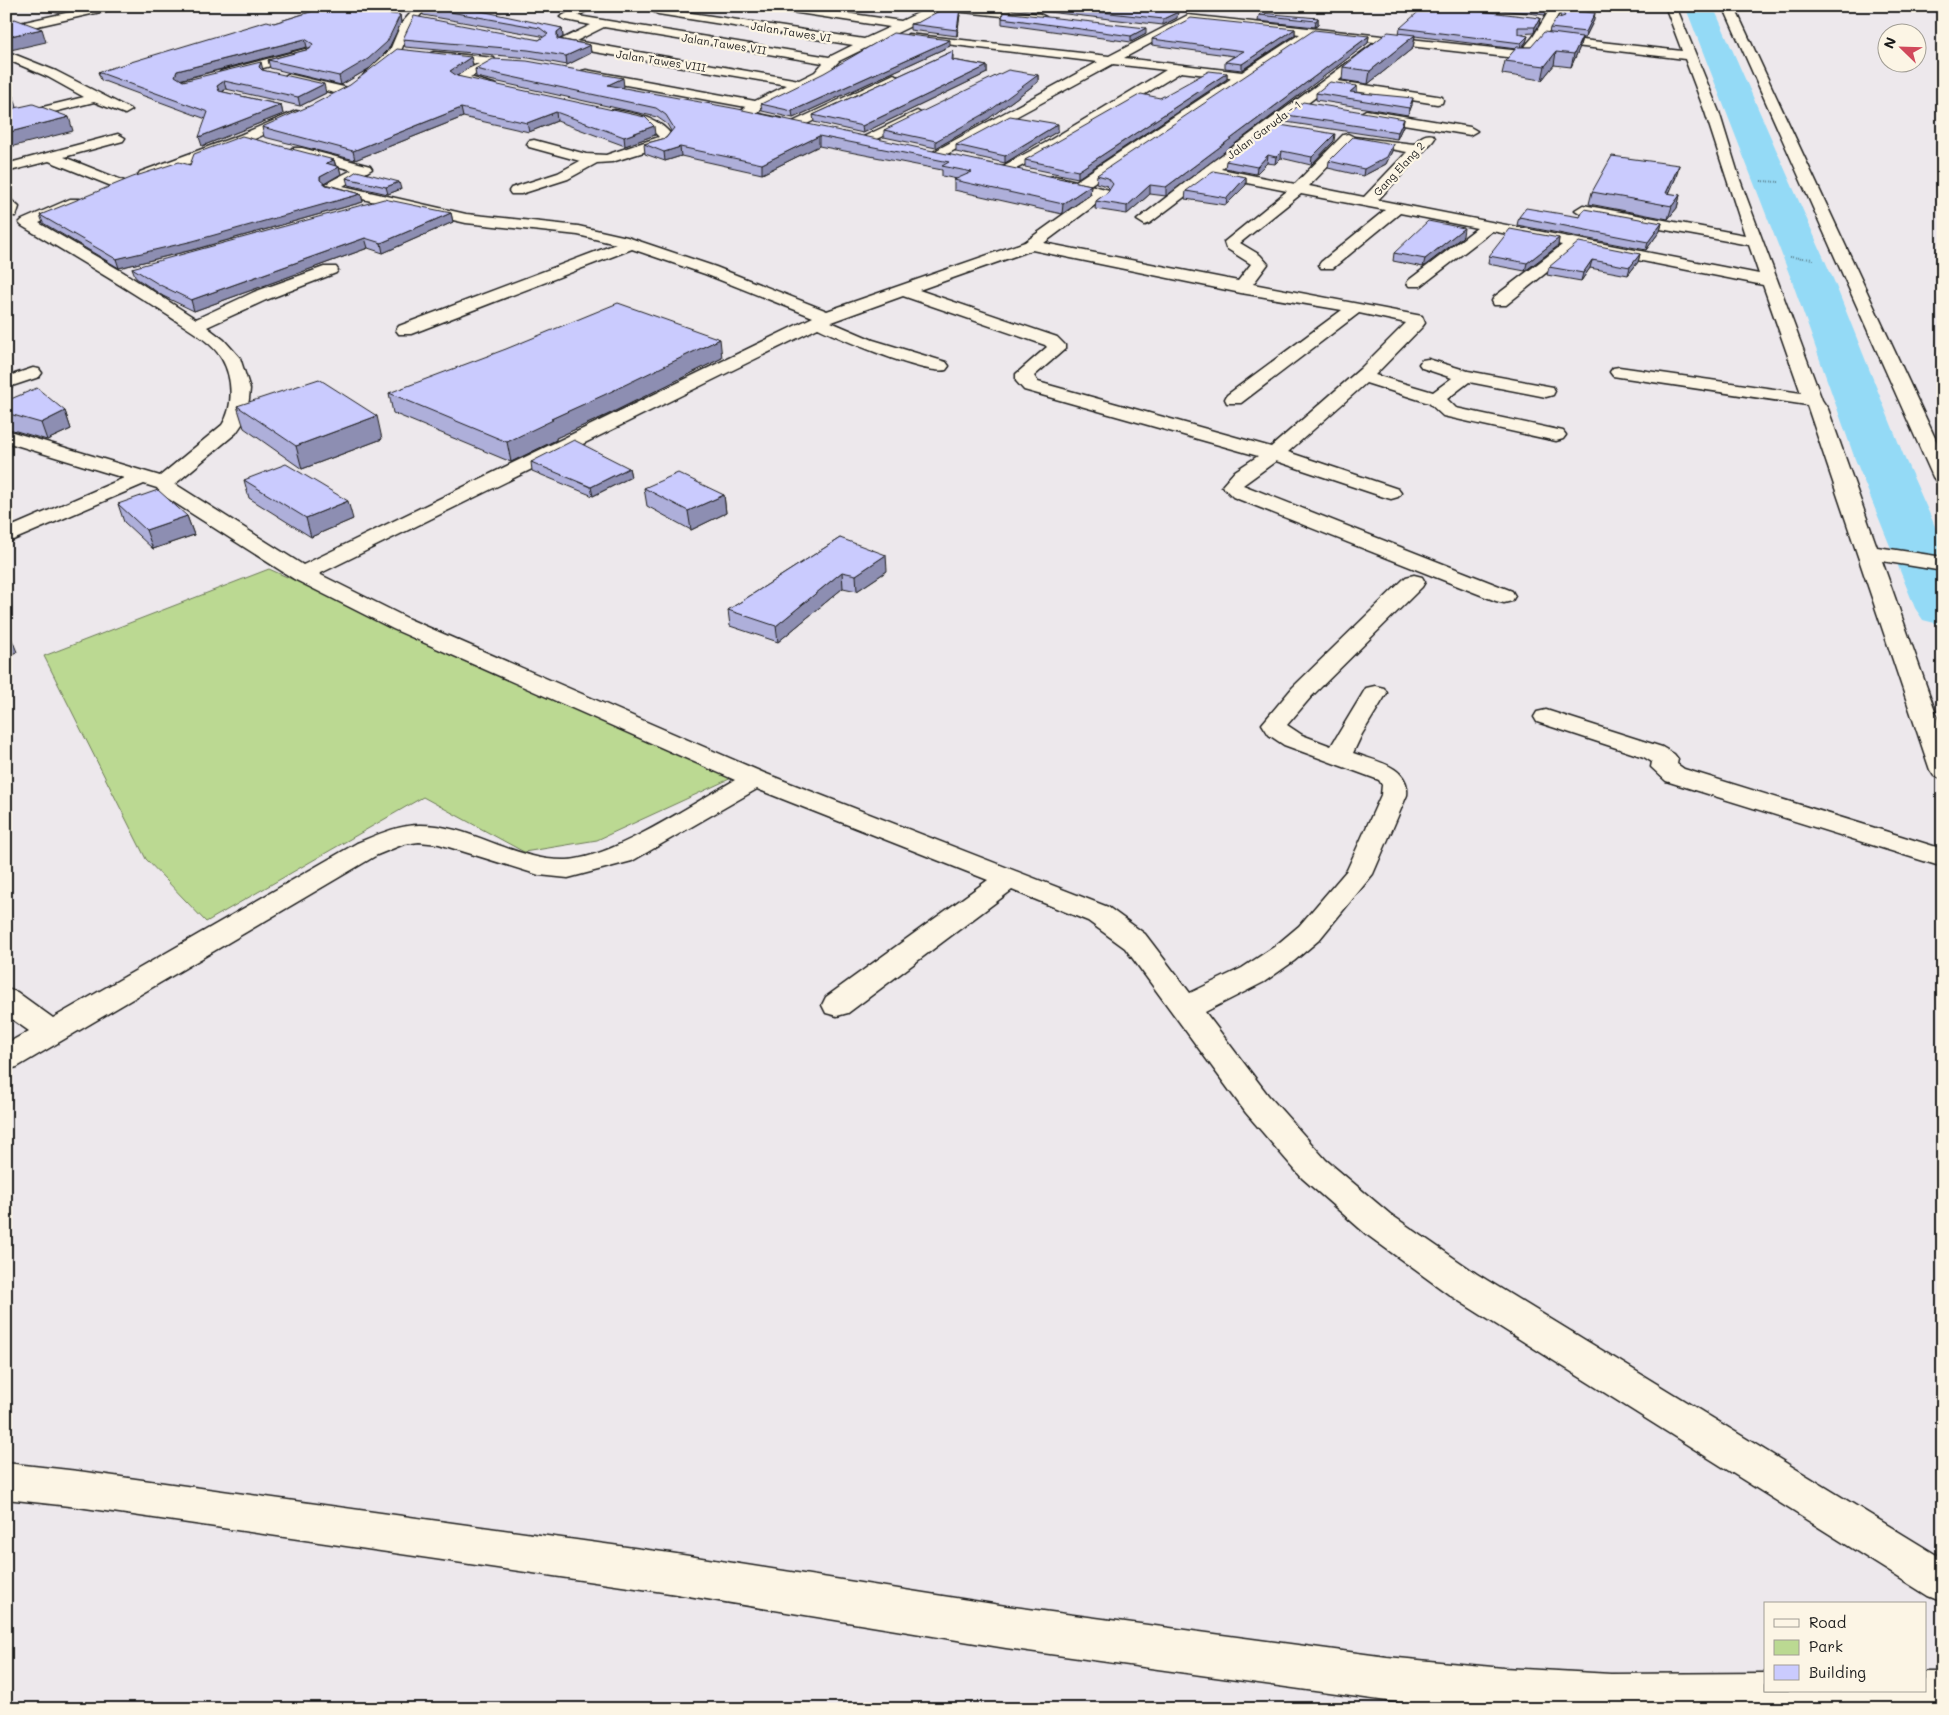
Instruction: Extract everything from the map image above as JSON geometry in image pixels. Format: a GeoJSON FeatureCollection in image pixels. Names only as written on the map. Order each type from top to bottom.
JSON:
{"type":"FeatureCollection","features":[{"type":"Feature","properties":{"kind":"street"},"geometry":{"type":"LineString","coordinates":[[6,30],[114,6]]}},
{"type":"Feature","properties":{"kind":"street","name":"Jalan Tawes VII"},"geometry":{"type":"LineString","coordinates":[[590,6],[566,17],[616,27],[831,61]]}},
{"type":"Feature","properties":{"kind":"street"},"geometry":{"type":"LineString","coordinates":[[616,27],[671,6]]}},
{"type":"Feature","properties":{"kind":"street"},"geometry":{"type":"LineString","coordinates":[[772,6],[902,25]]}},
{"type":"Feature","properties":{"kind":"street"},"geometry":{"type":"LineString","coordinates":[[924,6],[1052,18]]}},
{"type":"Feature","properties":{"kind":"street"},"geometry":{"type":"LineString","coordinates":[[938,155],[1188,18],[1518,55],[1526,54],[1558,6]]}},
{"type":"Feature","properties":{"kind":"street"},"geometry":{"type":"LineString","coordinates":[[1670,6],[1674,35],[1690,56],[1712,112],[1755,241],[1813,400],[1820,409],[1877,553],[1943,770]]}},
{"type":"Feature","properties":{"kind":"street"},"geometry":{"type":"LineString","coordinates":[[1728,6],[1738,34],[1943,477]]}},
{"type":"Feature","properties":{"kind":"street"},"geometry":{"type":"LineString","coordinates":[[820,130],[745,114],[822,73],[831,61],[941,7]]}},
{"type":"Feature","properties":{"kind":"street","name":"Jalan Tawes VI"},"geometry":{"type":"LineString","coordinates":[[650,14],[865,43]]}},
{"type":"Feature","properties":{"kind":"street"},"geometry":{"type":"LineString","coordinates":[[410,54],[416,16]]}},
{"type":"Feature","properties":{"kind":"street","name":"Jalan Tawes VIII"},"geometry":{"type":"LineString","coordinates":[[601,24],[564,43],[569,46],[801,84]]}},
{"type":"Feature","properties":{"kind":"street"},"geometry":{"type":"LineString","coordinates":[[1144,29],[1182,33]]}},
{"type":"Feature","properties":{"kind":"street"},"geometry":{"type":"LineString","coordinates":[[1080,185],[1312,31]]}},
{"type":"Feature","properties":{"kind":"street","name":"Jalan Garuda - 1"},"geometry":{"type":"LineString","coordinates":[[1145,220],[1395,31]]}},
{"type":"Feature","properties":{"kind":"street"},"geometry":{"type":"LineString","coordinates":[[886,33],[1243,76]]}},
{"type":"Feature","properties":{"kind":"street"},"geometry":{"type":"LineString","coordinates":[[1520,36],[1690,56]]}},
{"type":"Feature","properties":{"kind":"street"},"geometry":{"type":"LineString","coordinates":[[1009,48],[1030,37]]}},
{"type":"Feature","properties":{"kind":"street"},"geometry":{"type":"LineString","coordinates":[[944,56],[971,43]]}},
{"type":"Feature","properties":{"kind":"street"},"geometry":{"type":"LineString","coordinates":[[1119,43],[1155,47]]}},
{"type":"Feature","properties":{"kind":"street"},"geometry":{"type":"LineString","coordinates":[[1269,44],[1288,46]]}},
{"type":"Feature","properties":{"kind":"street"},"geometry":{"type":"LineString","coordinates":[[1026,61],[1043,52]]}},
{"type":"Feature","properties":{"kind":"street"},"geometry":{"type":"LineString","coordinates":[[213,77],[307,53]]}},
{"type":"Feature","properties":{"kind":"street"},"geometry":{"type":"LineString","coordinates":[[11,216],[119,184],[245,138],[292,110],[343,91],[410,54],[495,62],[459,79],[507,91]]}},
{"type":"Feature","properties":{"kind":"street"},"geometry":{"type":"LineString","coordinates":[[6,55],[52,74],[95,98],[125,110]]}},
{"type":"Feature","properties":{"kind":"street"},"geometry":{"type":"LineString","coordinates":[[1247,59],[1266,61]]}},
{"type":"Feature","properties":{"kind":"street"},"geometry":{"type":"LineString","coordinates":[[225,61],[248,68]]}},
{"type":"Feature","properties":{"kind":"street"},"geometry":{"type":"LineString","coordinates":[[1006,170],[1084,126],[1179,68]]}},
{"type":"Feature","properties":{"kind":"street"},"geometry":{"type":"LineString","coordinates":[[577,72],[757,106]]}},
{"type":"Feature","properties":{"kind":"street"},"geometry":{"type":"LineString","coordinates":[[793,125],[908,72]]}},
{"type":"Feature","properties":{"kind":"street"},"geometry":{"type":"LineString","coordinates":[[269,74],[343,91]]}},
{"type":"Feature","properties":{"kind":"street"},"geometry":{"type":"LineString","coordinates":[[1328,83],[1437,100]]}},
{"type":"Feature","properties":{"kind":"street"},"geometry":{"type":"LineString","coordinates":[[6,120],[95,98]]}},
{"type":"Feature","properties":{"kind":"street"},"geometry":{"type":"LineString","coordinates":[[1299,103],[1319,106]]}},
{"type":"Feature","properties":{"kind":"street"},"geometry":{"type":"LineString","coordinates":[[866,139],[928,110]]}},
{"type":"Feature","properties":{"kind":"street"},"geometry":{"type":"LineString","coordinates":[[534,144],[593,159],[617,158],[661,142],[666,137],[660,128],[652,122],[602,111]]}},
{"type":"Feature","properties":{"kind":"street"},"geometry":{"type":"LineString","coordinates":[[1348,111],[1470,132]]}},
{"type":"Feature","properties":{"kind":"street"},"geometry":{"type":"LineString","coordinates":[[1271,125],[1290,128]]}},
{"type":"Feature","properties":{"kind":"street"},"geometry":{"type":"LineString","coordinates":[[1329,135],[1417,149]]}},
{"type":"Feature","properties":{"kind":"street"},"geometry":{"type":"LineString","coordinates":[[848,136],[893,145]]}},
{"type":"Feature","properties":{"kind":"street","name":"Gang Elang 2"},"geometry":{"type":"LineString","coordinates":[[1367,202],[1430,136]]}},
{"type":"Feature","properties":{"kind":"street"},"geometry":{"type":"LineString","coordinates":[[6,168],[118,138]]}},
{"type":"Feature","properties":{"kind":"street"},"geometry":{"type":"LineString","coordinates":[[245,138],[363,167],[364,170],[330,187],[388,202],[485,222],[589,233],[631,244],[727,278],[822,320],[867,344],[940,366]]}},
{"type":"Feature","properties":{"kind":"street"},"geometry":{"type":"LineString","coordinates":[[1241,288],[1260,264],[1254,258],[1232,246],[1232,242],[1298,189],[1348,138]]}},
{"type":"Feature","properties":{"kind":"street"},"geometry":{"type":"LineString","coordinates":[[920,151],[967,161]]}},
{"type":"Feature","properties":{"kind":"street"},"geometry":{"type":"LineString","coordinates":[[50,156],[119,184]]}},
{"type":"Feature","properties":{"kind":"street"},"geometry":{"type":"LineString","coordinates":[[516,191],[563,176],[593,159]]}},
{"type":"Feature","properties":{"kind":"street"},"geometry":{"type":"LineString","coordinates":[[302,574],[822,320],[1030,245],[1104,193],[1080,185],[986,166]]}},
{"type":"Feature","properties":{"kind":"street"},"geometry":{"type":"LineString","coordinates":[[1210,171],[1770,281]]}},
{"type":"Feature","properties":{"kind":"street"},"geometry":{"type":"LineString","coordinates":[[356,211],[388,202]]}},
{"type":"Feature","properties":{"kind":"street"},"geometry":{"type":"LineString","coordinates":[[1327,265],[1397,208]]}},
{"type":"Feature","properties":{"kind":"street"},"geometry":{"type":"LineString","coordinates":[[1583,210],[1755,241]]}},
{"type":"Feature","properties":{"kind":"street"},"geometry":{"type":"LineString","coordinates":[[6,537],[169,477],[229,429],[236,417],[241,389],[231,358],[218,344],[126,273],[11,216]]}},
{"type":"Feature","properties":{"kind":"street"},"geometry":{"type":"LineString","coordinates":[[1415,283],[1489,226]]}},
{"type":"Feature","properties":{"kind":"street"},"geometry":{"type":"LineString","coordinates":[[1500,301],[1574,243]]}},
{"type":"Feature","properties":{"kind":"street"},"geometry":{"type":"LineString","coordinates":[[406,330],[631,244]]}},
{"type":"Feature","properties":{"kind":"street"},"geometry":{"type":"LineString","coordinates":[[1030,245],[1241,288],[1356,306],[1416,320],[1416,323],[1364,377],[1274,454],[1237,479],[1232,486],[1240,493],[1504,596]]}},
{"type":"Feature","properties":{"kind":"street"},"geometry":{"type":"LineString","coordinates":[[195,326],[232,312],[266,294],[330,270]]}},
{"type":"Feature","properties":{"kind":"street"},"geometry":{"type":"LineString","coordinates":[[903,290],[1051,341],[1056,345],[1056,349],[1025,374],[1025,381],[1031,386],[1274,454],[1391,493]]}},
{"type":"Feature","properties":{"kind":"street"},"geometry":{"type":"LineString","coordinates":[[1234,399],[1356,306]]}},
{"type":"Feature","properties":{"kind":"street"},"geometry":{"type":"LineString","coordinates":[[1428,364],[1465,376],[1546,391]]}},
{"type":"Feature","properties":{"kind":"street"},"geometry":{"type":"LineString","coordinates":[[1619,372],[1813,400]]}},
{"type":"Feature","properties":{"kind":"street"},"geometry":{"type":"LineString","coordinates":[[6,383],[33,373]]}},
{"type":"Feature","properties":{"kind":"street"},"geometry":{"type":"LineString","coordinates":[[1436,400],[1465,376]]}},
{"type":"Feature","properties":{"kind":"street"},"geometry":{"type":"LineString","coordinates":[[1364,377],[1436,400],[1450,412],[1556,435]]}},
{"type":"Feature","properties":{"kind":"street"},"geometry":{"type":"LineString","coordinates":[[6,436],[154,481],[302,574],[401,624],[755,779],[1098,914],[1135,941],[1258,1104],[1314,1169],[1378,1224],[1464,1285],[1943,1582]]}},
{"type":"Feature","properties":{"kind":"street"},"geometry":{"type":"LineString","coordinates":[[1877,553],[1943,564]]}},
{"type":"Feature","properties":{"kind":"street"},"geometry":{"type":"LineString","coordinates":[[1186,1008],[1253,975],[1284,954],[1309,933],[1359,874],[1394,795],[1395,785],[1389,775],[1286,737],[1278,732],[1274,724],[1302,692],[1414,582]]}},
{"type":"Feature","properties":{"kind":"street"},"geometry":{"type":"LineString","coordinates":[[1340,757],[1349,734],[1374,693]]}},
{"type":"Feature","properties":{"kind":"street"},"geometry":{"type":"LineString","coordinates":[[1546,717],[1654,752],[1665,759],[1664,767],[1675,775],[1943,858]]}},
{"type":"Feature","properties":{"kind":"street"},"geometry":{"type":"LineString","coordinates":[[6,1059],[50,1031],[367,849],[419,833],[442,836],[539,866],[568,869],[622,855],[755,779]]}},
{"type":"Feature","properties":{"kind":"street"},"geometry":{"type":"LineString","coordinates":[[837,1005],[1009,878]]}},
{"type":"Feature","properties":{"kind":"street"},"geometry":{"type":"LineString","coordinates":[[6,1000],[50,1031]]}},
{"type":"Feature","properties":{"kind":"street"},"geometry":{"type":"LineString","coordinates":[[6,1481],[88,1490],[661,1572],[1006,1627],[1387,1679],[1503,1690],[1611,1696],[1943,1694]]}},
{"type":"Feature","properties":{"kind":"path"},"geometry":{"type":"LineString","coordinates":[[1756,181],[1783,182]]}},
{"type":"Feature","properties":{"kind":"path"},"geometry":{"type":"LineString","coordinates":[[1790,256],[1819,260]]}},
{"type":"Feature","properties":{"kind":"shaded area"},"geometry":{"type":"Polygon","coordinates":[[[1878,6],[1943,6],[1943,15],[1878,6]]]}},
{"type":"Feature","properties":{"kind":"green space"},"geometry":{"type":"Polygon","coordinates":[[[269,569],[736,776],[597,840],[524,852],[423,797],[206,922],[146,859],[44,656],[269,569]]]}},
{"type":"Feature","properties":{"kind":"building"},"geometry":{"type":"Polygon","coordinates":[[[330,6],[355,6],[356,10],[400,15],[387,42],[368,59],[339,76],[268,60],[310,49],[313,44],[305,39],[177,71],[175,76],[183,81],[261,62],[259,67],[262,70],[324,84],[298,97],[224,81],[217,86],[219,91],[281,105],[199,137],[208,112],[98,72],[267,21],[274,23],[330,6]]]}},
{"type":"Feature","properties":{"kind":"building"},"geometry":{"type":"Polygon","coordinates":[[[422,6],[457,6],[562,28],[557,32],[557,39],[590,45],[566,56],[528,50],[403,39],[414,16],[539,40],[548,34],[540,28],[422,6]]]}},
{"type":"Feature","properties":{"kind":"building"},"geometry":{"type":"Polygon","coordinates":[[[948,6],[960,8],[957,30],[910,24],[919,22],[948,6]]]}},
{"type":"Feature","properties":{"kind":"building"},"geometry":{"type":"Polygon","coordinates":[[[1049,6],[1142,6],[1178,12],[1163,19],[1049,6]]]}},
{"type":"Feature","properties":{"kind":"building"},"geometry":{"type":"Polygon","coordinates":[[[1425,6],[1540,18],[1535,27],[1518,27],[1518,34],[1528,36],[1521,43],[1400,28],[1425,6]]]}},
{"type":"Feature","properties":{"kind":"building"},"geometry":{"type":"Polygon","coordinates":[[[1522,6],[1548,6],[1546,9],[1522,6]]]}},
{"type":"Feature","properties":{"kind":"building"},"geometry":{"type":"Polygon","coordinates":[[[1561,10],[1595,13],[1586,32],[1550,28],[1556,19],[1565,16],[1561,10]]]}},
{"type":"Feature","properties":{"kind":"building"},"geometry":{"type":"Polygon","coordinates":[[[1003,12],[1146,28],[1131,36],[1002,18],[1003,12]]]}},
{"type":"Feature","properties":{"kind":"building"},"geometry":{"type":"Polygon","coordinates":[[[1261,13],[1318,18],[1316,21],[1259,15],[1261,13]]]}},
{"type":"Feature","properties":{"kind":"building"},"geometry":{"type":"Polygon","coordinates":[[[1191,18],[1295,29],[1242,64],[1225,62],[1244,51],[1152,39],[1191,18]]]}},
{"type":"Feature","properties":{"kind":"building"},"geometry":{"type":"Polygon","coordinates":[[[15,19],[42,29],[6,37],[6,21],[15,19]]]}},
{"type":"Feature","properties":{"kind":"building"},"geometry":{"type":"Polygon","coordinates":[[[1314,30],[1369,36],[1166,187],[1150,185],[1127,206],[1096,201],[1108,192],[1113,184],[1108,178],[1097,175],[1314,30]]]}},
{"type":"Feature","properties":{"kind":"building"},"geometry":{"type":"Polygon","coordinates":[[[1388,32],[1415,35],[1370,71],[1343,67],[1388,32]]]}},
{"type":"Feature","properties":{"kind":"building"},"geometry":{"type":"Polygon","coordinates":[[[1544,32],[1582,37],[1574,54],[1556,52],[1545,66],[1505,61],[1517,47],[1531,47],[1544,32]]]}},
{"type":"Feature","properties":{"kind":"building"},"geometry":{"type":"Polygon","coordinates":[[[893,33],[950,40],[792,111],[761,104],[824,73],[893,33]]]}},
{"type":"Feature","properties":{"kind":"building"},"geometry":{"type":"Polygon","coordinates":[[[397,49],[471,57],[450,71],[457,76],[645,117],[654,126],[624,137],[556,112],[527,123],[461,108],[353,151],[262,127],[312,105],[350,85],[397,49]]]}},
{"type":"Feature","properties":{"kind":"building"},"geometry":{"type":"Polygon","coordinates":[[[953,51],[952,60],[987,66],[862,126],[813,115],[953,51]]]}},
{"type":"Feature","properties":{"kind":"building"},"geometry":{"type":"Polygon","coordinates":[[[493,59],[527,61],[623,78],[608,85],[738,109],[1091,185],[1063,204],[954,180],[972,172],[942,166],[949,162],[819,136],[762,164],[680,147],[664,152],[644,144],[666,138],[674,128],[666,115],[656,108],[475,69],[493,59]]]}},
{"type":"Feature","properties":{"kind":"building"},"geometry":{"type":"Polygon","coordinates":[[[1008,70],[1038,75],[988,112],[936,141],[884,130],[1008,70]]]}},
{"type":"Feature","properties":{"kind":"building"},"geometry":{"type":"Polygon","coordinates":[[[1209,71],[1227,73],[1078,171],[1025,160],[1141,94],[1160,98],[1209,71]]]}},
{"type":"Feature","properties":{"kind":"building"},"geometry":{"type":"Polygon","coordinates":[[[1330,82],[1357,86],[1350,92],[1413,98],[1409,108],[1316,93],[1330,82]]]}},
{"type":"Feature","properties":{"kind":"building"},"geometry":{"type":"Polygon","coordinates":[[[6,95],[14,97],[6,99],[6,95]]]}},
{"type":"Feature","properties":{"kind":"building"},"geometry":{"type":"Polygon","coordinates":[[[1303,102],[1404,119],[1398,132],[1287,115],[1303,102]]]}},
{"type":"Feature","properties":{"kind":"building"},"geometry":{"type":"Polygon","coordinates":[[[33,104],[69,117],[6,133],[6,110],[33,104]]]}},
{"type":"Feature","properties":{"kind":"building"},"geometry":{"type":"Polygon","coordinates":[[[1010,116],[1058,124],[1005,156],[956,145],[1010,116]]]}},
{"type":"Feature","properties":{"kind":"building"},"geometry":{"type":"Polygon","coordinates":[[[1274,124],[1335,134],[1312,157],[1282,151],[1276,157],[1268,155],[1257,167],[1226,161],[1274,124]]]}},
{"type":"Feature","properties":{"kind":"building"},"geometry":{"type":"Polygon","coordinates":[[[242,136],[334,160],[326,163],[339,167],[320,177],[320,180],[326,185],[361,194],[193,241],[116,259],[40,215],[133,177],[179,162],[190,165],[194,154],[242,136]]]}},
{"type":"Feature","properties":{"kind":"building"},"geometry":{"type":"Polygon","coordinates":[[[1353,137],[1393,144],[1387,157],[1364,169],[1329,161],[1353,137]]]}},
{"type":"Feature","properties":{"kind":"building"},"geometry":{"type":"Polygon","coordinates":[[[1612,156],[1679,165],[1666,193],[1680,195],[1672,206],[1592,192],[1612,156]]]}},
{"type":"Feature","properties":{"kind":"building"},"geometry":{"type":"Polygon","coordinates":[[[357,171],[399,182],[386,187],[346,178],[357,171]]]}},
{"type":"Feature","properties":{"kind":"building"},"geometry":{"type":"Polygon","coordinates":[[[1213,171],[1246,177],[1227,198],[1186,191],[1213,171]]]}},
{"type":"Feature","properties":{"kind":"building"},"geometry":{"type":"Polygon","coordinates":[[[384,199],[451,213],[381,243],[365,238],[191,300],[160,285],[132,268],[384,199]]]}},
{"type":"Feature","properties":{"kind":"building"},"geometry":{"type":"Polygon","coordinates":[[[1526,208],[1580,217],[1584,209],[1662,223],[1648,242],[1519,217],[1526,208]]]}},
{"type":"Feature","properties":{"kind":"building"},"geometry":{"type":"Polygon","coordinates":[[[1428,221],[1464,228],[1425,259],[1394,253],[1428,221]]]}},
{"type":"Feature","properties":{"kind":"building"},"geometry":{"type":"Polygon","coordinates":[[[1510,229],[1559,238],[1527,263],[1489,256],[1510,229]]]}},
{"type":"Feature","properties":{"kind":"building"},"geometry":{"type":"Polygon","coordinates":[[[1579,242],[1640,254],[1630,267],[1592,260],[1583,273],[1549,267],[1579,242]]]}},
{"type":"Feature","properties":{"kind":"building"},"geometry":{"type":"Polygon","coordinates":[[[618,303],[720,339],[551,419],[553,420],[507,442],[389,393],[506,349],[618,303]]]}},
{"type":"Feature","properties":{"kind":"building"},"geometry":{"type":"Polygon","coordinates":[[[319,379],[377,416],[296,446],[237,406],[319,379]]]}},
{"type":"Feature","properties":{"kind":"building"},"geometry":{"type":"Polygon","coordinates":[[[37,388],[65,411],[41,423],[6,413],[6,401],[37,388]]]}},
{"type":"Feature","properties":{"kind":"building"},"geometry":{"type":"Polygon","coordinates":[[[574,440],[629,468],[591,487],[531,462],[574,440]]]}},
{"type":"Feature","properties":{"kind":"building"},"geometry":{"type":"Polygon","coordinates":[[[286,464],[348,501],[306,518],[244,480],[286,464]]]}},
{"type":"Feature","properties":{"kind":"building"},"geometry":{"type":"Polygon","coordinates":[[[678,473],[724,495],[688,511],[644,488],[678,473]]]}},
{"type":"Feature","properties":{"kind":"building"},"geometry":{"type":"Polygon","coordinates":[[[158,490],[187,516],[146,530],[118,504],[158,490]]]}},
{"type":"Feature","properties":{"kind":"building"},"geometry":{"type":"Polygon","coordinates":[[[840,538],[886,555],[856,575],[842,572],[776,626],[728,610],[840,538]]]}},
{"type":"Feature","properties":{"kind":"waterway"},"geometry":{"type":"LineString","coordinates":[[1699,6],[1813,281],[1880,459],[1943,608]]}}]}
